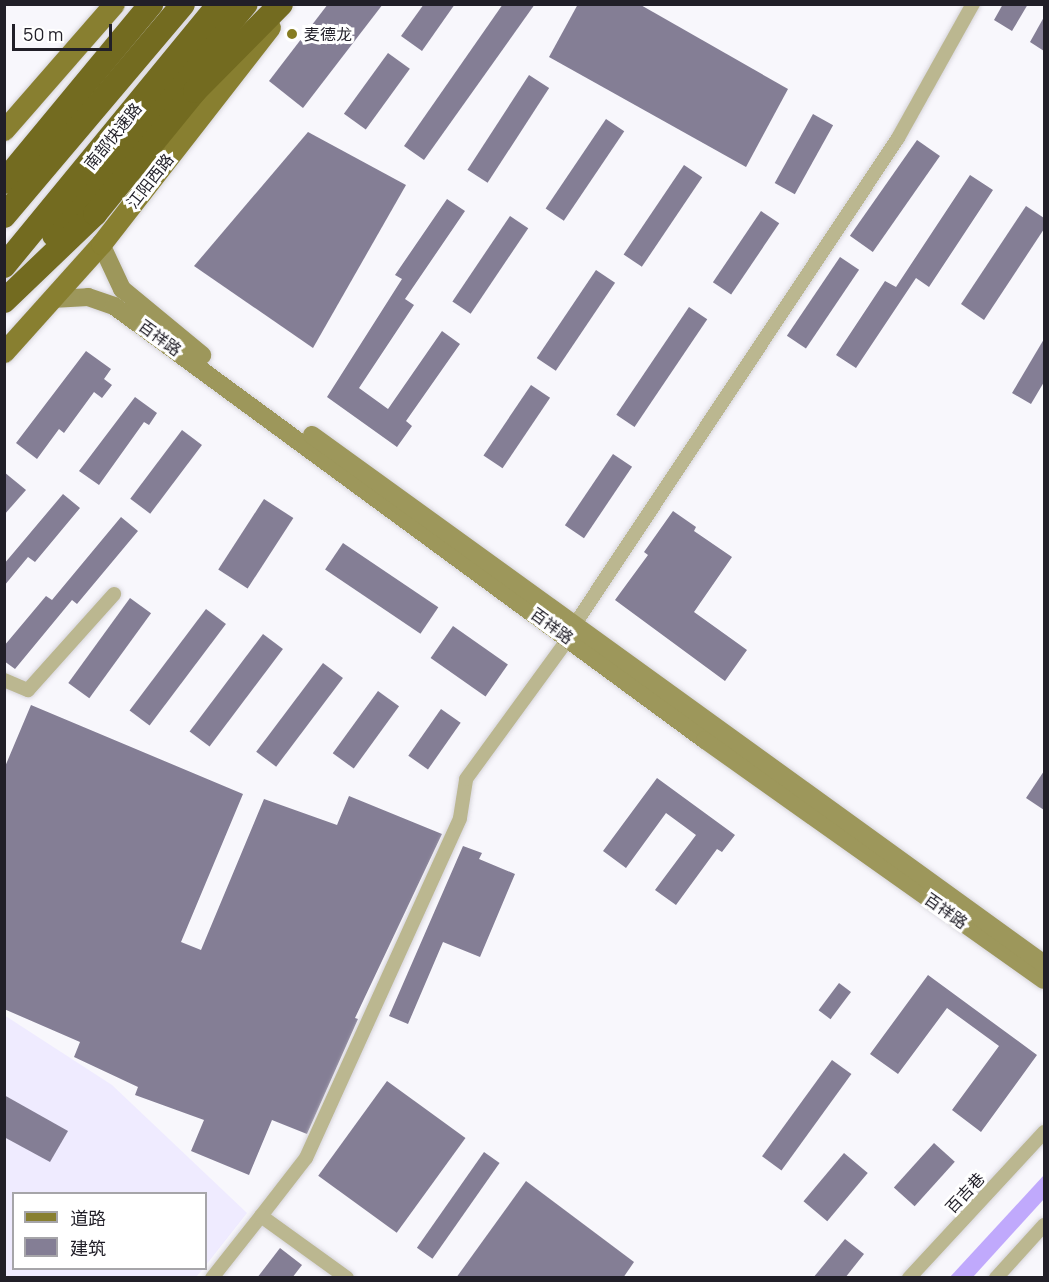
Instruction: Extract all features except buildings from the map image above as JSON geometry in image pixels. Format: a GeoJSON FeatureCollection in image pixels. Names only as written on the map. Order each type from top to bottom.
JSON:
{"type":"FeatureCollection","features":[{"type":"Feature","properties":{"kind":"highway"},"geometry":{"type":"LineString","coordinates":[[4,167],[135,4]]}},
{"type":"Feature","properties":{"kind":"highway"},"geometry":{"type":"LineString","coordinates":[[4,182],[93,94],[151,4]]}},
{"type":"Feature","properties":{"kind":"highway","name":"南部快速路"},"geometry":{"type":"LineString","coordinates":[[4,216],[93,94],[183,4]]}},
{"type":"Feature","properties":{"kind":"highway","name":"南部快速路"},"geometry":{"type":"LineString","coordinates":[[4,266],[219,4]]}},
{"type":"Feature","properties":{"kind":"highway"},"geometry":{"type":"LineString","coordinates":[[4,295],[246,4]]}},
{"type":"Feature","properties":{"kind":"highway"},"geometry":{"type":"LineString","coordinates":[[4,301],[95,214],[195,91],[282,4]]}},
{"type":"Feature","properties":{"kind":"main road"},"geometry":{"type":"LineString","coordinates":[[4,130],[114,4]]}},
{"type":"Feature","properties":{"kind":"main road","name":"江阳西路"},"geometry":{"type":"LineString","coordinates":[[4,352],[101,244],[288,4]]}},
{"type":"Feature","properties":{"kind":"street"},"geometry":{"type":"LineString","coordinates":[[212,1278],[290,1183],[311,1148],[460,818],[466,779],[572,631],[898,138],[974,4]]}},
{"type":"Feature","properties":{"kind":"street","name":"百祥路"},"geometry":{"type":"LineString","coordinates":[[101,244],[109,268],[122,289],[217,367],[572,631],[705,740],[1044,980]]}},
{"type":"Feature","properties":{"kind":"street","name":"百祥路"},"geometry":{"type":"LineString","coordinates":[[52,299],[88,297],[114,306],[1044,964]]}},
{"type":"Feature","properties":{"kind":"street"},"geometry":{"type":"LineString","coordinates":[[4,680],[28,690],[114,594]]}},
{"type":"Feature","properties":{"kind":"street","name":"百吉巷"},"geometry":{"type":"LineString","coordinates":[[909,1278],[1044,1132]]}},
{"type":"Feature","properties":{"kind":"street"},"geometry":{"type":"LineString","coordinates":[[261,1216],[347,1278]]}},
{"type":"Feature","properties":{"kind":"street"},"geometry":{"type":"LineString","coordinates":[[996,1278],[1044,1225]]}},
{"type":"Feature","properties":{"kind":"shaded area"},"geometry":{"type":"Polygon","coordinates":[[[4,1015],[112,1085],[247,1213],[207,1264],[207,1192],[12,1192],[12,1270],[202,1270],[196,1277],[5,1277],[4,1015]]]}},
{"type":"Feature","properties":{"kind":"shaded area"},"geometry":{"type":"Polygon","coordinates":[[[1044,1175],[1044,1199],[973,1277],[950,1277],[1044,1175]]]}},
{"type":"Feature","properties":{"kind":"place","name":"麦德龙"},"geometry":{"type":"Point","coordinates":[292,34]}}]}
